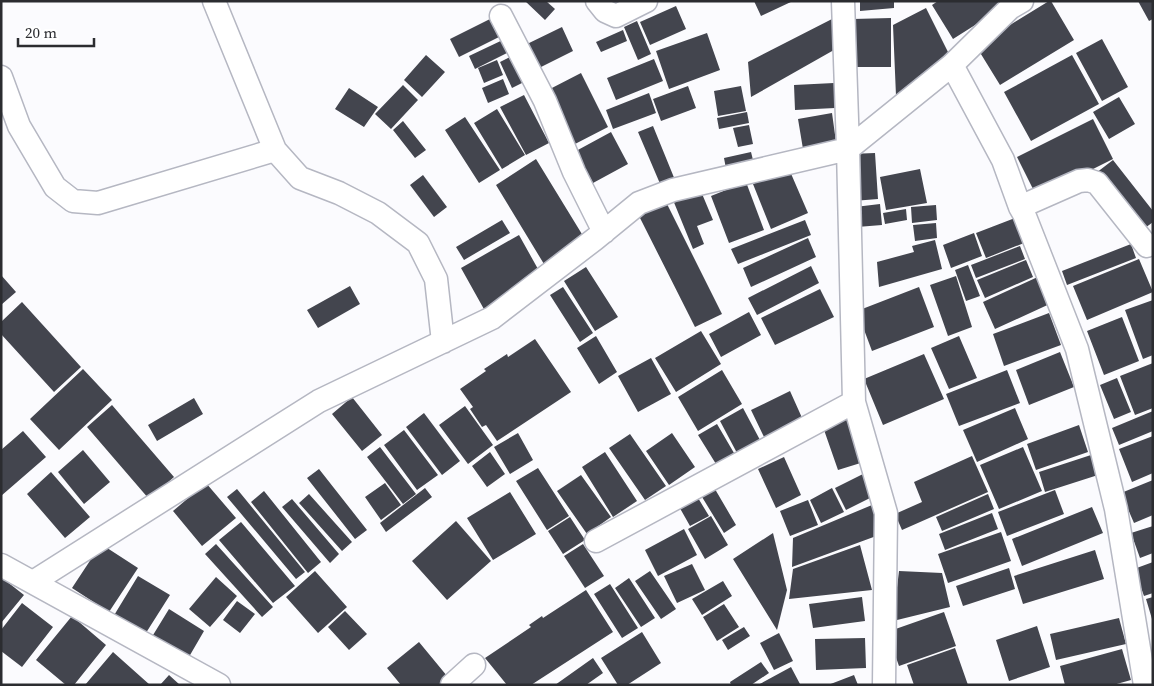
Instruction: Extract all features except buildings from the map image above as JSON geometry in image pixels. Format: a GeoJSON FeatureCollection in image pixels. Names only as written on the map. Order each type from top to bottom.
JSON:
{"type":"FeatureCollection","features":[{"type":"Feature","properties":{"kind":"street"},"geometry":{"type":"LineString","coordinates":[[214,1],[275,150],[300,178],[339,193],[378,213],[418,243],[436,279],[443,342]]}},
{"type":"Feature","properties":{"kind":"street"},"geometry":{"type":"LineString","coordinates":[[596,1],[605,10],[616,16],[646,1]]}},
{"type":"Feature","properties":{"kind":"street"},"geometry":{"type":"LineString","coordinates":[[843,1],[854,402],[886,513],[884,685]]}},
{"type":"Feature","properties":{"kind":"street"},"geometry":{"type":"LineString","coordinates":[[33,582],[318,401],[492,318],[639,203],[673,190],[848,149],[952,66],[1014,4]]}},
{"type":"Feature","properties":{"kind":"street"},"geometry":{"type":"LineString","coordinates":[[501,16],[545,101],[574,172],[604,232]]}},
{"type":"Feature","properties":{"kind":"street"},"geometry":{"type":"LineString","coordinates":[[952,66],[1003,160],[1020,208],[1077,349],[1116,508],[1145,685]]}},
{"type":"Feature","properties":{"kind":"street"},"geometry":{"type":"LineString","coordinates":[[1,77],[10,120],[55,187],[73,201],[98,203],[275,150]]}},
{"type":"Feature","properties":{"kind":"street"},"geometry":{"type":"LineString","coordinates":[[1020,208],[1072,184],[1088,180],[1096,183],[1147,246]]}},
{"type":"Feature","properties":{"kind":"street"},"geometry":{"type":"LineString","coordinates":[[596,541],[854,402]]}},
{"type":"Feature","properties":{"kind":"street"},"geometry":{"type":"LineString","coordinates":[[1,565],[219,685]]}},
{"type":"Feature","properties":{"kind":"street"},"geometry":{"type":"LineString","coordinates":[[452,685],[474,665]]}}]}
